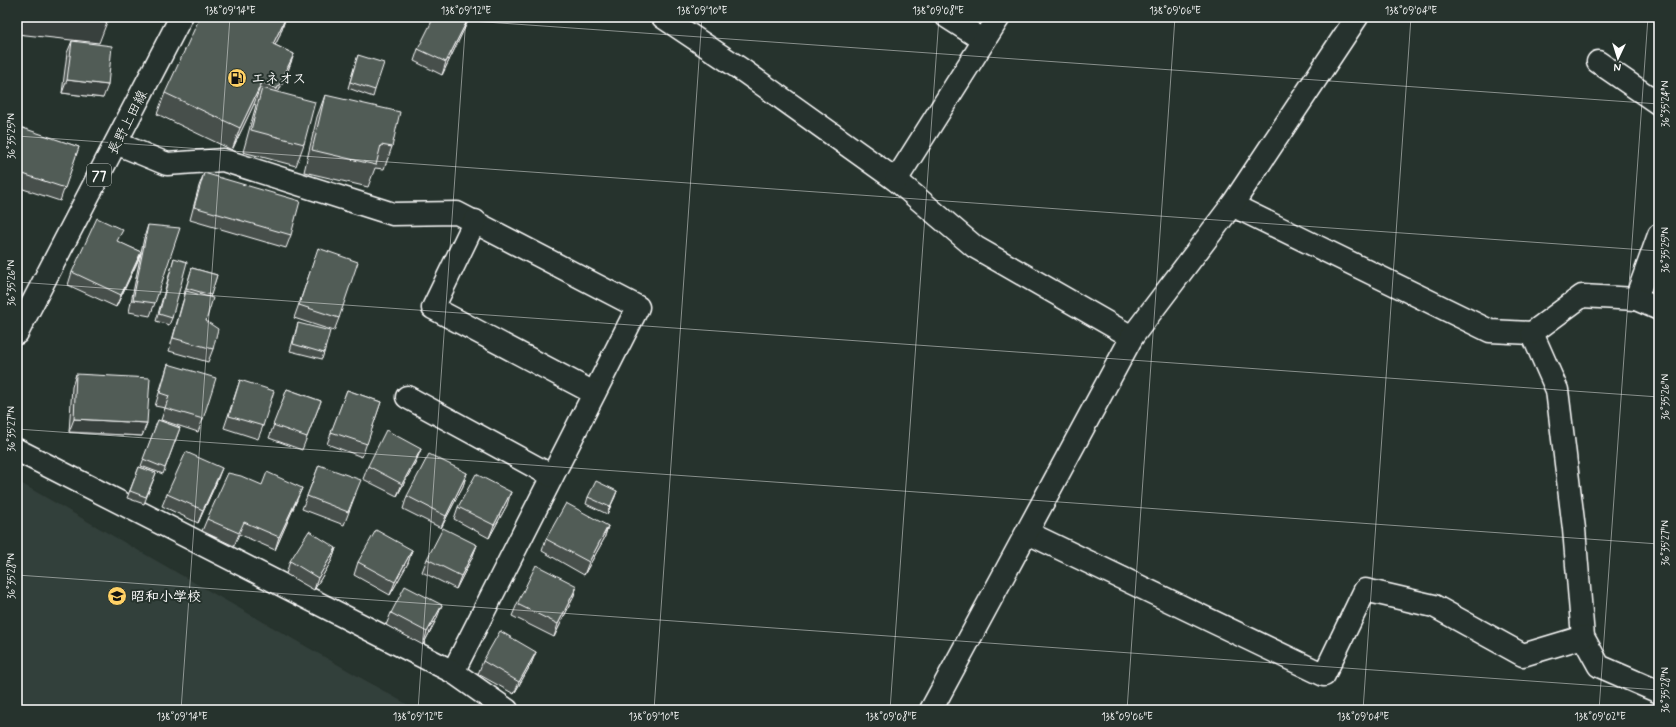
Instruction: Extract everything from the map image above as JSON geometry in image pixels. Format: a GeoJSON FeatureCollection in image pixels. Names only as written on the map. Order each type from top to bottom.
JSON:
{"type":"FeatureCollection","features":[{"type":"Feature","properties":{"kind":"street","name":"長野上田線"},"geometry":{"type":"LineString","coordinates":[[17,333],[181,17]]}},
{"type":"Feature","properties":{"kind":"street"},"geometry":{"type":"LineString","coordinates":[[663,17],[744,72],[896,180],[975,247],[1132,337]]}},
{"type":"Feature","properties":{"kind":"street"},"geometry":{"type":"LineString","coordinates":[[947,17],[983,40]]}},
{"type":"Feature","properties":{"kind":"street"},"geometry":{"type":"LineString","coordinates":[[896,180],[983,40],[999,17]]}},
{"type":"Feature","properties":{"kind":"street"},"geometry":{"type":"LineString","coordinates":[[931,710],[1028,533],[1132,337],[1232,205],[1357,17]]}},
{"type":"Feature","properties":{"kind":"street"},"geometry":{"type":"LineString","coordinates":[[1598,62],[1659,104]]}},
{"type":"Feature","properties":{"kind":"street"},"geometry":{"type":"LineString","coordinates":[[116,143],[167,164],[223,160],[393,214],[457,212],[638,308],[453,672]]}},
{"type":"Feature","properties":{"kind":"street"},"geometry":{"type":"LineString","coordinates":[[1232,205],[1490,331],[1532,333],[1582,296],[1636,299],[1659,309]]}},
{"type":"Feature","properties":{"kind":"street"},"geometry":{"type":"LineString","coordinates":[[476,221],[433,308],[594,393]]}},
{"type":"Feature","properties":{"kind":"street"},"geometry":{"type":"LineString","coordinates":[[1636,299],[1659,235]]}},
{"type":"Feature","properties":{"kind":"street"},"geometry":{"type":"LineString","coordinates":[[1532,333],[1557,390],[1574,529],[1583,637],[1599,666],[1659,692]]}},
{"type":"Feature","properties":{"kind":"street"},"geometry":{"type":"LineString","coordinates":[[406,397],[552,476]]}},
{"type":"Feature","properties":{"kind":"street"},"geometry":{"type":"LineString","coordinates":[[17,450],[453,672],[507,710]]}},
{"type":"Feature","properties":{"kind":"street"},"geometry":{"type":"LineString","coordinates":[[1028,533],[1324,675],[1365,590],[1434,606],[1523,655],[1583,637]]}},
{"type":"Feature","properties":{"kind":"shaded area","name":"昭和小学校"},"geometry":{"type":"Polygon","coordinates":[[[17,481],[417,710],[17,710],[17,481]]]}},
{"type":"Feature","properties":{"kind":"building"},"geometry":{"type":"Polygon","coordinates":[[[69,17],[108,17],[107,22],[69,17]]]}},
{"type":"Feature","properties":{"kind":"building"},"geometry":{"type":"Polygon","coordinates":[[[200,17],[286,17],[273,44],[294,54],[277,89],[262,82],[240,128],[165,93],[200,17]]]}},
{"type":"Feature","properties":{"kind":"building"},"geometry":{"type":"Polygon","coordinates":[[[434,17],[469,17],[446,62],[418,49],[434,17]]]}},
{"type":"Feature","properties":{"kind":"building"},"geometry":{"type":"Polygon","coordinates":[[[72,41],[112,46],[108,85],[67,80],[72,41]]]}},
{"type":"Feature","properties":{"kind":"building"},"geometry":{"type":"Polygon","coordinates":[[[358,55],[384,63],[375,90],[350,82],[358,55]]]}},
{"type":"Feature","properties":{"kind":"building"},"geometry":{"type":"Polygon","coordinates":[[[262,88],[315,102],[304,144],[251,130],[262,88]]]}},
{"type":"Feature","properties":{"kind":"building"},"geometry":{"type":"Polygon","coordinates":[[[325,95],[400,112],[392,147],[381,145],[376,165],[312,150],[325,95]]]}},
{"type":"Feature","properties":{"kind":"building"},"geometry":{"type":"Polygon","coordinates":[[[17,126],[79,147],[65,188],[17,172],[17,126]]]}},
{"type":"Feature","properties":{"kind":"building"},"geometry":{"type":"Polygon","coordinates":[[[204,173],[300,201],[291,235],[194,207],[204,173]]]}},
{"type":"Feature","properties":{"kind":"building"},"geometry":{"type":"Polygon","coordinates":[[[97,218],[123,230],[117,241],[141,252],[121,295],[72,272],[97,218]]]}},
{"type":"Feature","properties":{"kind":"building"},"geometry":{"type":"Polygon","coordinates":[[[148,225],[180,228],[155,303],[133,300],[148,225]]]}},
{"type":"Feature","properties":{"kind":"building"},"geometry":{"type":"Polygon","coordinates":[[[318,248],[358,262],[339,318],[299,305],[318,248]]]}},
{"type":"Feature","properties":{"kind":"building"},"geometry":{"type":"Polygon","coordinates":[[[174,258],[187,262],[172,318],[159,314],[174,258]]]}},
{"type":"Feature","properties":{"kind":"building"},"geometry":{"type":"Polygon","coordinates":[[[192,268],[217,275],[211,295],[186,288],[192,268]]]}},
{"type":"Feature","properties":{"kind":"building"},"geometry":{"type":"Polygon","coordinates":[[[186,291],[213,298],[206,321],[218,329],[213,349],[173,338],[186,291]]]}},
{"type":"Feature","properties":{"kind":"building"},"geometry":{"type":"Polygon","coordinates":[[[298,323],[330,331],[324,353],[293,344],[298,323]]]}},
{"type":"Feature","properties":{"kind":"building"},"geometry":{"type":"Polygon","coordinates":[[[168,364],[216,378],[203,419],[165,408],[169,396],[160,393],[168,364]]]}},
{"type":"Feature","properties":{"kind":"building"},"geometry":{"type":"Polygon","coordinates":[[[76,374],[150,378],[147,423],[74,419],[76,374]]]}},
{"type":"Feature","properties":{"kind":"building"},"geometry":{"type":"Polygon","coordinates":[[[240,380],[274,391],[263,426],[229,416],[240,380]]]}},
{"type":"Feature","properties":{"kind":"building"},"geometry":{"type":"Polygon","coordinates":[[[287,389],[321,401],[307,437],[273,425],[287,389]]]}},
{"type":"Feature","properties":{"kind":"building"},"geometry":{"type":"Polygon","coordinates":[[[347,390],[381,402],[367,444],[331,432],[347,390]]]}},
{"type":"Feature","properties":{"kind":"building"},"geometry":{"type":"Polygon","coordinates":[[[158,420],[180,428],[165,468],[143,459],[158,420]]]}},
{"type":"Feature","properties":{"kind":"building"},"geometry":{"type":"Polygon","coordinates":[[[386,430],[421,449],[402,484],[368,466],[386,430]]]}},
{"type":"Feature","properties":{"kind":"building"},"geometry":{"type":"Polygon","coordinates":[[[186,452],[222,468],[203,510],[167,494],[186,452]]]}},
{"type":"Feature","properties":{"kind":"building"},"geometry":{"type":"Polygon","coordinates":[[[429,454],[467,473],[446,516],[407,496],[429,454]]]}},
{"type":"Feature","properties":{"kind":"building"},"geometry":{"type":"Polygon","coordinates":[[[319,465],[361,480],[348,512],[307,496],[319,465]]]}},
{"type":"Feature","properties":{"kind":"building"},"geometry":{"type":"Polygon","coordinates":[[[139,467],[156,473],[146,497],[130,491],[139,467]]]}},
{"type":"Feature","properties":{"kind":"building"},"geometry":{"type":"Polygon","coordinates":[[[267,472],[302,488],[279,537],[244,522],[239,533],[207,519],[228,473],[241,476],[262,485],[267,472]]]}},
{"type":"Feature","properties":{"kind":"building"},"geometry":{"type":"Polygon","coordinates":[[[476,474],[511,492],[494,525],[458,507],[476,474]]]}},
{"type":"Feature","properties":{"kind":"building"},"geometry":{"type":"Polygon","coordinates":[[[596,481],[617,491],[610,507],[588,497],[596,481]]]}},
{"type":"Feature","properties":{"kind":"building"},"geometry":{"type":"Polygon","coordinates":[[[566,503],[608,526],[589,562],[546,539],[566,503]]]}},
{"type":"Feature","properties":{"kind":"building"},"geometry":{"type":"Polygon","coordinates":[[[443,528],[477,545],[461,576],[427,559],[443,528]]]}},
{"type":"Feature","properties":{"kind":"building"},"geometry":{"type":"Polygon","coordinates":[[[376,530],[412,550],[395,582],[358,562],[376,530]]]}},
{"type":"Feature","properties":{"kind":"building"},"geometry":{"type":"Polygon","coordinates":[[[309,531],[336,548],[318,578],[290,561],[309,531]]]}},
{"type":"Feature","properties":{"kind":"building"},"geometry":{"type":"Polygon","coordinates":[[[536,565],[577,586],[558,624],[517,604],[536,565]]]}},
{"type":"Feature","properties":{"kind":"building"},"geometry":{"type":"Polygon","coordinates":[[[405,586],[442,605],[427,632],[391,613],[405,586]]]}},
{"type":"Feature","properties":{"kind":"building"},"geometry":{"type":"Polygon","coordinates":[[[500,631],[536,652],[519,682],[483,661],[500,631]]]}},
{"type":"Feature","properties":{"kind":"place","name":"エネオス"},"geometry":{"type":"Point","coordinates":[237,78]}},
{"type":"Feature","properties":{"kind":"place","name":"昭和小学校"},"geometry":{"type":"Point","coordinates":[117,596]}}]}
